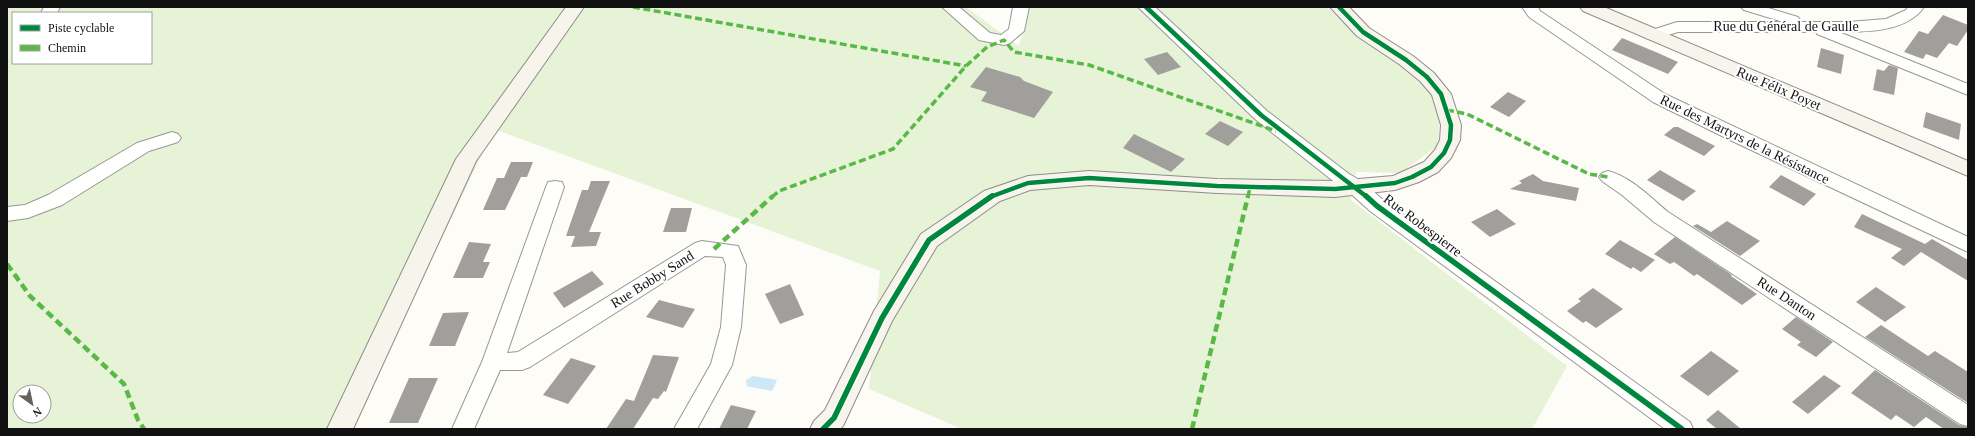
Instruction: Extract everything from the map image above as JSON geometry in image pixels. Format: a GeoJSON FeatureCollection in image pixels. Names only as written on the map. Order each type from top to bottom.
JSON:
{"type":"FeatureCollection","features":[{"type":"Feature","properties":{"kind":"street"},"geometry":{"type":"LineString","coordinates":[[340,429],[466,159],[575,7]]}},
{"type":"Feature","properties":{"kind":"street"},"geometry":{"type":"LineString","coordinates":[[950,7],[985,37],[1004,40],[1016,31],[1021,7]]}},
{"type":"Feature","properties":{"kind":"street","name":"Rue Robespierre"},"geometry":{"type":"LineString","coordinates":[[1146,7],[1260,115],[1343,179],[1356,187],[1377,206],[1682,429]]}},
{"type":"Feature","properties":{"kind":"street"},"geometry":{"type":"LineString","coordinates":[[823,429],[834,418],[882,318],[929,240],[992,196],[1028,183],[1089,178],[1217,186],[1335,189],[1395,183],[1412,177],[1430,167],[1444,153],[1450,140],[1452,125],[1441,94],[1427,77],[1406,60],[1362,32],[1339,7]]}},
{"type":"Feature","properties":{"kind":"street","name":"Rue Félix Poyet"},"geometry":{"type":"LineString","coordinates":[[1589,7],[1968,169]]}},
{"type":"Feature","properties":{"kind":"street"},"geometry":{"type":"LineString","coordinates":[[1749,7],[1810,26],[1968,90]]}},
{"type":"Feature","properties":{"kind":"street","name":"Rue du Général de Gaulle"},"geometry":{"type":"LineString","coordinates":[[1652,35],[1677,27],[1848,27],[1889,23],[1912,13],[1916,7]]}},
{"type":"Feature","properties":{"kind":"street","name":"Rue des Martyrs de la Résistance"},"geometry":{"type":"LineString","coordinates":[[1532,11],[1659,98],[1736,136],[1968,245]]}},
{"type":"Feature","properties":{"kind":"street"},"geometry":{"type":"LineString","coordinates":[[7,214],[28,211],[55,200],[144,147],[172,138]]}},
{"type":"Feature","properties":{"kind":"street","name":"Rue Danton"},"geometry":{"type":"LineString","coordinates":[[1608,177],[1629,190],[1661,217],[1968,417]]}},
{"type":"Feature","properties":{"kind":"street"},"geometry":{"type":"LineString","coordinates":[[463,429],[493,362],[555,186]]}},
{"type":"Feature","properties":{"kind":"street","name":"Rue Bobby Sand"},"geometry":{"type":"LineString","coordinates":[[493,362],[522,360],[702,248],[731,251],[736,264],[731,327],[721,365],[685,429]]}},
{"type":"Feature","properties":{"kind":"green space"},"geometry":{"type":"Polygon","coordinates":[[[7,7],[966,7],[1019,46],[1030,7],[1326,7],[1432,89],[1440,114],[1438,146],[1400,173],[1356,172],[1351,200],[1567,366],[1532,429],[962,429],[869,389],[880,271],[494,129],[351,429],[7,429],[7,7]]]}},
{"type":"Feature","properties":{"kind":"water"},"geometry":{"type":"Polygon","coordinates":[[[753,376],[777,380],[772,391],[747,386],[746,380],[753,376]]]}},
{"type":"Feature","properties":{"kind":"building"},"geometry":{"type":"Polygon","coordinates":[[[1943,15],[1968,25],[1968,30],[1957,46],[1949,43],[1937,58],[1926,54],[1923,59],[1904,52],[1919,31],[1928,34],[1943,15]]]}},
{"type":"Feature","properties":{"kind":"building"},"geometry":{"type":"Polygon","coordinates":[[[1622,38],[1678,62],[1668,74],[1612,50],[1622,38]]]}},
{"type":"Feature","properties":{"kind":"building"},"geometry":{"type":"Polygon","coordinates":[[[1821,48],[1844,55],[1841,74],[1817,67],[1821,48]]]}},
{"type":"Feature","properties":{"kind":"building"},"geometry":{"type":"Polygon","coordinates":[[[1167,52],[1181,67],[1158,75],[1144,59],[1167,52]]]}},
{"type":"Feature","properties":{"kind":"building"},"geometry":{"type":"Polygon","coordinates":[[[1889,65],[1898,68],[1894,95],[1873,90],[1877,69],[1884,71],[1889,65]]]}},
{"type":"Feature","properties":{"kind":"building"},"geometry":{"type":"Polygon","coordinates":[[[986,67],[1020,77],[1024,81],[1053,92],[1034,118],[981,101],[987,92],[970,87],[986,67]]]}},
{"type":"Feature","properties":{"kind":"building"},"geometry":{"type":"Polygon","coordinates":[[[1508,92],[1526,101],[1509,117],[1490,107],[1508,92]]]}},
{"type":"Feature","properties":{"kind":"building"},"geometry":{"type":"Polygon","coordinates":[[[1926,112],[1961,124],[1959,140],[1923,127],[1926,112]]]}},
{"type":"Feature","properties":{"kind":"building"},"geometry":{"type":"Polygon","coordinates":[[[1220,121],[1243,132],[1228,146],[1205,134],[1220,121]]]}},
{"type":"Feature","properties":{"kind":"building"},"geometry":{"type":"Polygon","coordinates":[[[1674,127],[1678,127],[1715,146],[1704,156],[1664,135],[1674,127]]]}},
{"type":"Feature","properties":{"kind":"building"},"geometry":{"type":"Polygon","coordinates":[[[1134,134],[1185,159],[1171,172],[1123,148],[1134,134]]]}},
{"type":"Feature","properties":{"kind":"building"},"geometry":{"type":"Polygon","coordinates":[[[511,162],[533,162],[527,177],[521,177],[505,210],[483,210],[497,178],[504,178],[511,162]]]}},
{"type":"Feature","properties":{"kind":"building"},"geometry":{"type":"Polygon","coordinates":[[[1660,170],[1696,191],[1683,201],[1647,180],[1660,170]]]}},
{"type":"Feature","properties":{"kind":"building"},"geometry":{"type":"Polygon","coordinates":[[[1533,174],[1543,181],[1579,188],[1576,201],[1510,189],[1522,183],[1519,181],[1533,174]]]}},
{"type":"Feature","properties":{"kind":"building"},"geometry":{"type":"Polygon","coordinates":[[[1781,175],[1816,194],[1804,206],[1769,187],[1781,175]]]}},
{"type":"Feature","properties":{"kind":"building"},"geometry":{"type":"Polygon","coordinates":[[[591,181],[610,181],[589,232],[601,232],[596,246],[571,247],[575,236],[566,236],[582,190],[588,190],[591,181]]]}},
{"type":"Feature","properties":{"kind":"building"},"geometry":{"type":"Polygon","coordinates":[[[671,208],[692,208],[686,232],[663,232],[671,208]]]}},
{"type":"Feature","properties":{"kind":"building"},"geometry":{"type":"Polygon","coordinates":[[[1497,209],[1516,224],[1490,237],[1471,222],[1497,209]]]}},
{"type":"Feature","properties":{"kind":"building"},"geometry":{"type":"Polygon","coordinates":[[[1862,214],[1925,244],[1932,239],[1968,260],[1968,281],[1921,252],[1904,266],[1891,258],[1902,249],[1854,227],[1862,214]]]}},
{"type":"Feature","properties":{"kind":"building"},"geometry":{"type":"Polygon","coordinates":[[[1727,221],[1760,241],[1740,256],[1693,226],[1697,224],[1711,232],[1727,221]]]}},
{"type":"Feature","properties":{"kind":"building"},"geometry":{"type":"Polygon","coordinates":[[[1675,237],[1732,275],[1731,276],[1757,294],[1742,305],[1697,274],[1694,276],[1674,262],[1670,264],[1654,254],[1675,237]]]}},
{"type":"Feature","properties":{"kind":"building"},"geometry":{"type":"Polygon","coordinates":[[[1620,240],[1655,260],[1641,272],[1633,267],[1631,269],[1605,254],[1620,240]]]}},
{"type":"Feature","properties":{"kind":"building"},"geometry":{"type":"Polygon","coordinates":[[[469,242],[491,244],[483,262],[490,262],[483,278],[453,278],[469,242]]]}},
{"type":"Feature","properties":{"kind":"building"},"geometry":{"type":"Polygon","coordinates":[[[592,271],[604,284],[564,308],[553,293],[592,271]]]}},
{"type":"Feature","properties":{"kind":"building"},"geometry":{"type":"Polygon","coordinates":[[[790,284],[804,315],[780,324],[765,294],[790,284]]]}},
{"type":"Feature","properties":{"kind":"building"},"geometry":{"type":"Polygon","coordinates":[[[1876,287],[1906,307],[1885,322],[1856,302],[1876,287]]]}},
{"type":"Feature","properties":{"kind":"building"},"geometry":{"type":"Polygon","coordinates":[[[1593,288],[1623,309],[1596,328],[1586,321],[1583,323],[1567,311],[1581,301],[1578,299],[1593,288]]]}},
{"type":"Feature","properties":{"kind":"building"},"geometry":{"type":"Polygon","coordinates":[[[659,300],[695,309],[683,328],[646,317],[659,300]]]}},
{"type":"Feature","properties":{"kind":"building"},"geometry":{"type":"Polygon","coordinates":[[[469,312],[455,346],[429,346],[443,313],[469,312]]]}},
{"type":"Feature","properties":{"kind":"building"},"geometry":{"type":"Polygon","coordinates":[[[1796,317],[1833,342],[1816,357],[1797,345],[1801,342],[1782,329],[1796,317]]]}},
{"type":"Feature","properties":{"kind":"building"},"geometry":{"type":"Polygon","coordinates":[[[1881,325],[1928,356],[1935,351],[1968,372],[1968,403],[1865,337],[1881,325]]]}},
{"type":"Feature","properties":{"kind":"building"},"geometry":{"type":"Polygon","coordinates":[[[1711,351],[1739,371],[1708,396],[1680,376],[1711,351]]]}},
{"type":"Feature","properties":{"kind":"building"},"geometry":{"type":"Polygon","coordinates":[[[653,355],[679,357],[666,392],[664,391],[658,399],[653,398],[633,429],[606,429],[626,399],[634,401],[653,355]]]}},
{"type":"Feature","properties":{"kind":"building"},"geometry":{"type":"Polygon","coordinates":[[[571,358],[596,366],[568,404],[543,395],[571,358]]]}},
{"type":"Feature","properties":{"kind":"building"},"geometry":{"type":"Polygon","coordinates":[[[1875,370],[1959,425],[1968,427],[1968,429],[1944,429],[1926,417],[1914,427],[1896,415],[1891,420],[1851,393],[1875,370]]]}},
{"type":"Feature","properties":{"kind":"building"},"geometry":{"type":"Polygon","coordinates":[[[1824,375],[1841,386],[1808,414],[1792,402],[1824,375]]]}},
{"type":"Feature","properties":{"kind":"building"},"geometry":{"type":"Polygon","coordinates":[[[409,378],[438,378],[418,423],[389,423],[409,378]]]}},
{"type":"Feature","properties":{"kind":"building"},"geometry":{"type":"Polygon","coordinates":[[[731,405],[756,411],[747,429],[719,429],[731,405]]]}},
{"type":"Feature","properties":{"kind":"building"},"geometry":{"type":"Polygon","coordinates":[[[1718,410],[1741,429],[1717,429],[1706,420],[1718,410]]]}},
{"type":"Feature","properties":{"kind":"marked path"},"geometry":{"type":"LineString","coordinates":[[633,7],[966,66]]}},
{"type":"Feature","properties":{"kind":"marked path"},"geometry":{"type":"LineString","coordinates":[[714,249],[779,191],[893,149],[966,66],[987,47],[1004,40],[1014,52],[1089,65],[1276,131]]}},
{"type":"Feature","properties":{"kind":"marked path"},"geometry":{"type":"LineString","coordinates":[[1447,110],[1467,114],[1589,174],[1608,177]]}},
{"type":"Feature","properties":{"kind":"marked path"},"geometry":{"type":"LineString","coordinates":[[1192,429],[1250,187]]}},
{"type":"Feature","properties":{"kind":"marked path"},"geometry":{"type":"LineString","coordinates":[[7,264],[30,296],[104,367],[124,384],[138,420],[144,429]]}},
{"type":"Feature","properties":{"kind":"cycle path"},"geometry":{"type":"LineString","coordinates":[[1146,7],[1261,115],[1343,179],[1356,187],[1377,206],[1682,429]]}},
{"type":"Feature","properties":{"kind":"cycle path"},"geometry":{"type":"LineString","coordinates":[[823,429],[834,418],[882,318],[929,240],[992,196],[1028,183],[1089,178],[1217,186],[1335,189],[1395,183],[1412,177],[1431,167],[1444,153],[1450,140],[1451,125],[1441,94],[1427,77],[1406,60],[1363,32],[1339,7]]}}]}
